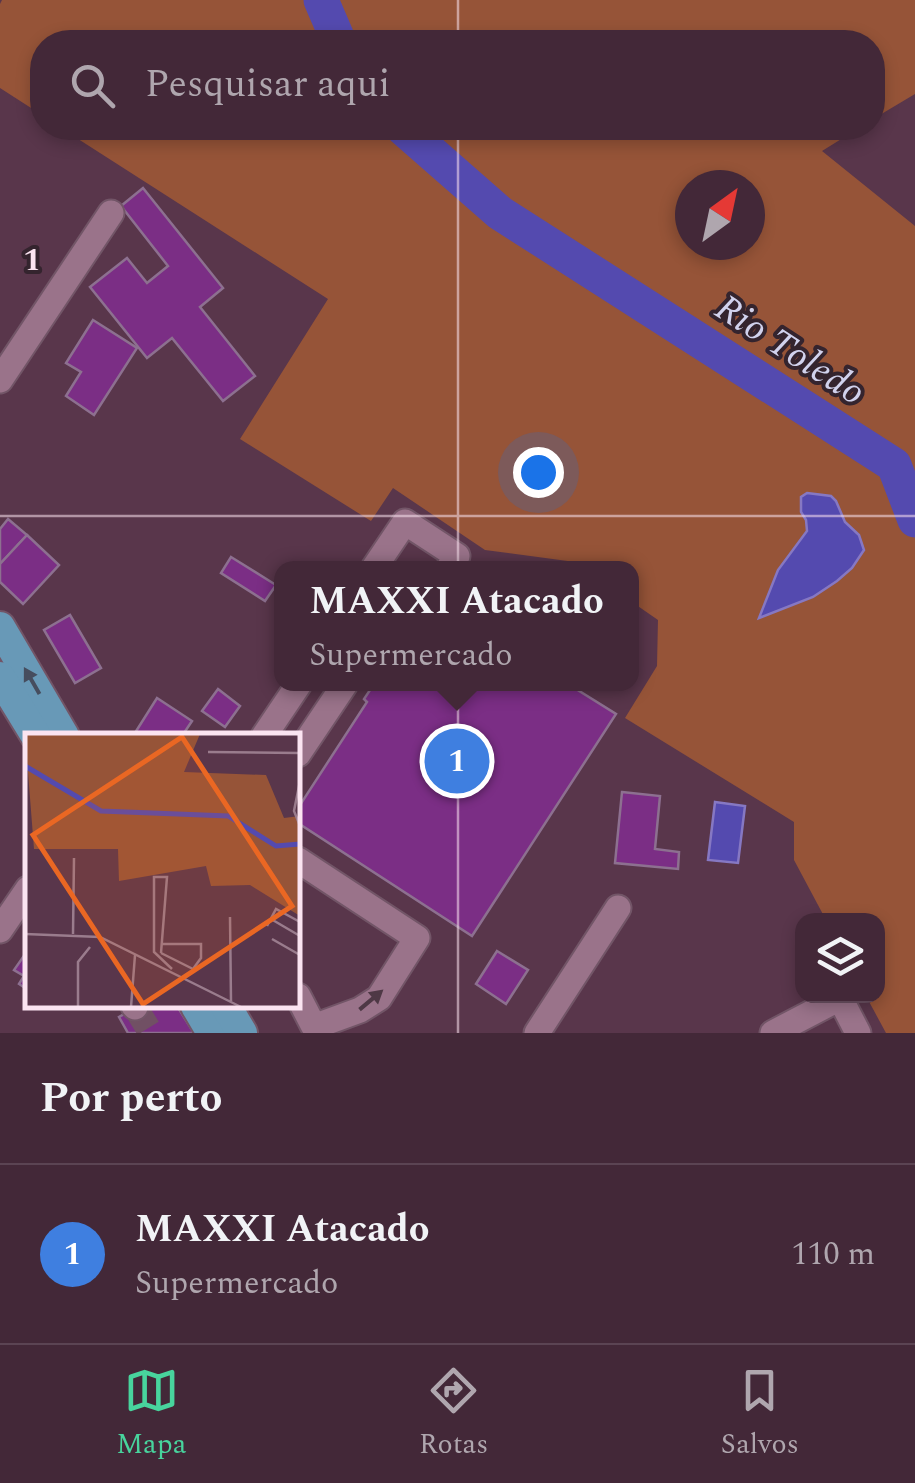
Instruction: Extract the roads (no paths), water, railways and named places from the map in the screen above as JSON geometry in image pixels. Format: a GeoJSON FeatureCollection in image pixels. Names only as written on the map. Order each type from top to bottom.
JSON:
{"type":"FeatureCollection","features":[{"type":"Feature","properties":{"kind":"main road"},"geometry":{"type":"LineString","coordinates":[[0,627],[62,733]]}},
{"type":"Feature","properties":{"kind":"main road"},"geometry":{"type":"LineString","coordinates":[[0,676],[34,733]]}},
{"type":"Feature","properties":{"kind":"main road"},"geometry":{"type":"LineString","coordinates":[[197,1008],[212,1033]]}},
{"type":"Feature","properties":{"kind":"main road"},"geometry":{"type":"LineString","coordinates":[[227,1008],[242,1033]]}},
{"type":"Feature","properties":{"kind":"street"},"geometry":{"type":"LineString","coordinates":[[0,380],[111,213]]}},
{"type":"Feature","properties":{"kind":"street"},"geometry":{"type":"LineString","coordinates":[[379,561],[404,522],[457,556],[454,561]]}},
{"type":"Feature","properties":{"kind":"street"},"geometry":{"type":"LineString","coordinates":[[266,733],[293,691]]}},
{"type":"Feature","properties":{"kind":"street"},"geometry":{"type":"LineString","coordinates":[[300,751],[340,691]]}},
{"type":"Feature","properties":{"kind":"street"},"geometry":{"type":"LineString","coordinates":[[300,861],[417,938],[379,998],[360,1010],[313,1025],[300,1000]]}},
{"type":"Feature","properties":{"kind":"street"},"geometry":{"type":"LineString","coordinates":[[0,930],[25,892]]}},
{"type":"Feature","properties":{"kind":"street"},"geometry":{"type":"LineString","coordinates":[[537,1033],[618,908]]}},
{"type":"Feature","properties":{"kind":"street"},"geometry":{"type":"LineString","coordinates":[[783,1031],[840,998],[858,1033]]}},
{"type":"Feature","properties":{"kind":"waterway","name":"Rio Toledo"},"geometry":{"type":"LineString","coordinates":[[321,0],[334,30]]}},
{"type":"Feature","properties":{"kind":"waterway","name":"Rio Toledo"},"geometry":{"type":"LineString","coordinates":[[417,140],[500,213],[894,465],[915,520]]}},
{"type":"Feature","properties":{"kind":"tunnel"},"geometry":{"type":"LineString","coordinates":[[136,1008],[151,1033]]}},
{"type":"Feature","properties":{"kind":"place","name":"MAXXI Atacado"},"geometry":{"type":"Point","coordinates":[457,761]}}]}
